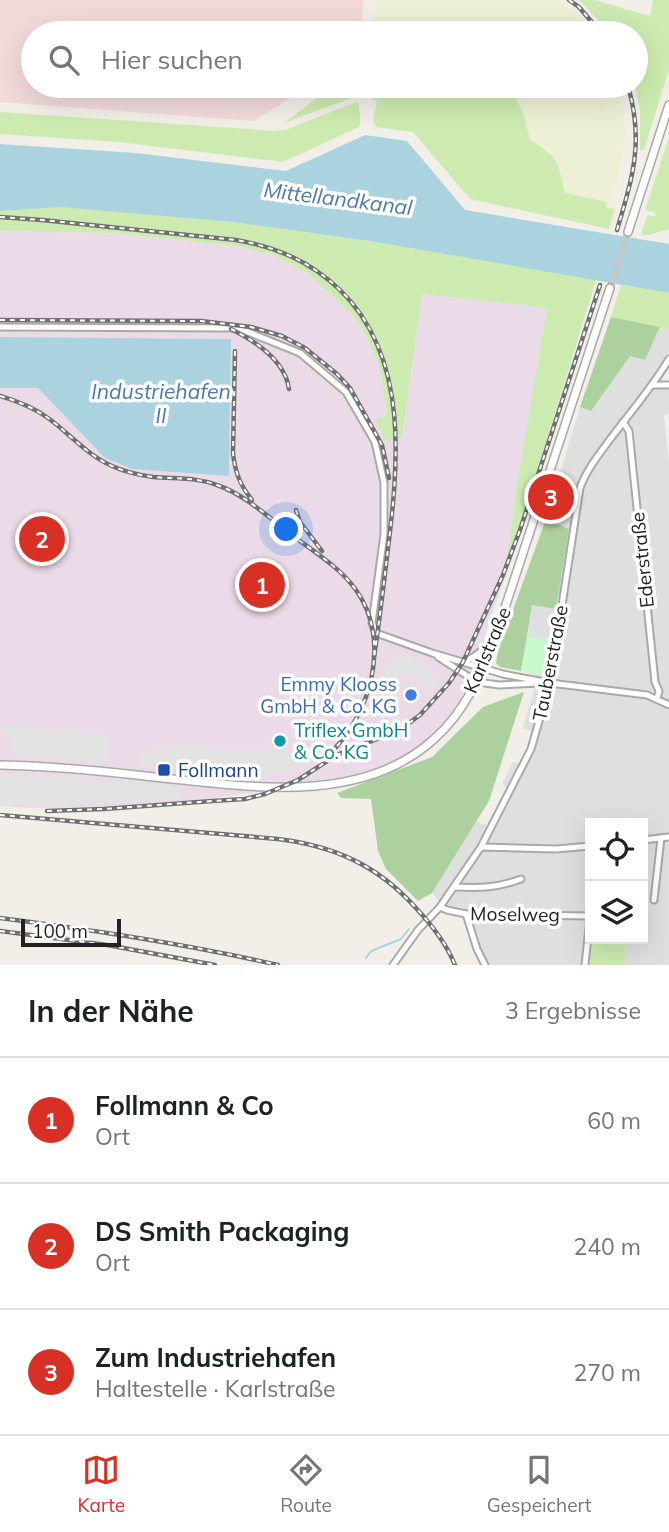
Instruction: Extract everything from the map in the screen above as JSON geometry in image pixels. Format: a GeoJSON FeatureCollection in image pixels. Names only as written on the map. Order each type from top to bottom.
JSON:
{"type":"FeatureCollection","features":[{"type":"Feature","properties":{"kind":"street"},"geometry":{"type":"LineString","coordinates":[[628,232],[669,105]]}},
{"type":"Feature","properties":{"kind":"street","name":"Karlstraße"},"geometry":{"type":"LineString","coordinates":[[0,765],[284,787],[327,785],[371,775],[418,752],[435,738],[458,711],[484,667],[610,288]]}},
{"type":"Feature","properties":{"kind":"street"},"geometry":{"type":"LineString","coordinates":[[0,327],[230,328],[243,330],[300,353],[346,393],[374,442],[384,483],[384,534],[372,623],[376,633],[503,674],[550,683],[647,695],[669,705]]}},
{"type":"Feature","properties":{"kind":"street","name":"Tauberstraße"},"geometry":{"type":"LineString","coordinates":[[393,965],[418,930],[455,887],[481,847],[531,749],[550,683],[580,488],[588,470],[653,386],[669,359]]}},
{"type":"Feature","properties":{"kind":"street"},"geometry":{"type":"LineString","coordinates":[[653,386],[669,385]]}},
{"type":"Feature","properties":{"kind":"street","name":"Ederstraße"},"geometry":{"type":"LineString","coordinates":[[623,422],[629,432],[655,682],[659,691],[657,699]]}},
{"type":"Feature","properties":{"kind":"street"},"geometry":{"type":"LineString","coordinates":[[463,662],[477,656],[488,644],[501,621]]}},
{"type":"Feature","properties":{"kind":"street"},"geometry":{"type":"LineString","coordinates":[[432,653],[477,682],[550,683]]}},
{"type":"Feature","properties":{"kind":"street"},"geometry":{"type":"LineString","coordinates":[[659,691],[669,687]]}},
{"type":"Feature","properties":{"kind":"street"},"geometry":{"type":"LineString","coordinates":[[648,839],[669,837]]}},
{"type":"Feature","properties":{"kind":"street"},"geometry":{"type":"LineString","coordinates":[[654,900],[661,838]]}},
{"type":"Feature","properties":{"kind":"street"},"geometry":{"type":"LineString","coordinates":[[481,847],[556,849],[585,846]]}},
{"type":"Feature","properties":{"kind":"street"},"geometry":{"type":"LineString","coordinates":[[455,887],[503,886],[521,879]]}},
{"type":"Feature","properties":{"kind":"street","name":"Moselweg"},"geometry":{"type":"LineString","coordinates":[[440,907],[466,914],[585,917]]}},
{"type":"Feature","properties":{"kind":"street"},"geometry":{"type":"LineString","coordinates":[[466,914],[485,965]]}},
{"type":"Feature","properties":{"kind":"street","name":"Moselweg"},"geometry":{"type":"LineString","coordinates":[[585,965],[587,944]]}},
{"type":"Feature","properties":{"kind":"shaded area"},"geometry":{"type":"Polygon","coordinates":[[[0,0],[364,0],[361,21],[21,21],[21,98],[290,98],[253,121],[0,102],[0,0]]]}},
{"type":"Feature","properties":{"kind":"shaded area"},"geometry":{"type":"Polygon","coordinates":[[[0,231],[113,233],[236,246],[273,255],[309,274],[357,320],[380,369],[387,415],[402,436],[422,294],[547,308],[515,496],[505,577],[458,706],[434,739],[406,758],[347,781],[116,807],[0,806],[0,388],[38,388],[105,458],[132,469],[229,476],[231,339],[0,337],[0,231]]]}},
{"type":"Feature","properties":{"kind":"shaded area"},"geometry":{"type":"Polygon","coordinates":[[[660,327],[669,331],[669,369],[660,383],[669,383],[669,414],[664,415],[669,463],[669,965],[624,965],[626,944],[648,944],[648,818],[585,818],[585,939],[582,965],[488,965],[479,949],[468,912],[444,907],[432,893],[477,821],[487,826],[507,789],[502,784],[513,762],[520,764],[533,732],[523,728],[538,676],[521,671],[532,604],[556,609],[569,529],[546,519],[580,407],[591,411],[630,355],[645,359],[660,327]]]}},
{"type":"Feature","properties":{"kind":"shaded area"},"geometry":{"type":"Polygon","coordinates":[[[404,651],[434,676],[434,686],[429,691],[406,670],[381,697],[371,688],[404,651]]]}},
{"type":"Feature","properties":{"kind":"shaded area"},"geometry":{"type":"Polygon","coordinates":[[[4,727],[108,735],[107,757],[105,762],[17,755],[4,727]]]}},
{"type":"Feature","properties":{"kind":"shaded area"},"geometry":{"type":"Polygon","coordinates":[[[154,747],[313,753],[313,762],[304,767],[290,768],[290,772],[254,771],[254,775],[140,765],[141,754],[154,754],[154,747]]]}},
{"type":"Feature","properties":{"kind":"shaded area"},"geometry":{"type":"Polygon","coordinates":[[[0,775],[80,777],[84,783],[130,780],[177,785],[178,799],[71,806],[0,804],[0,775]]]}},
{"type":"Feature","properties":{"kind":"green space"},"geometry":{"type":"Polygon","coordinates":[[[377,0],[559,0],[582,21],[373,21],[377,0]]]}},
{"type":"Feature","properties":{"kind":"green space"},"geometry":{"type":"Polygon","coordinates":[[[579,0],[595,0],[650,16],[653,0],[669,0],[669,70],[644,150],[640,150],[637,98],[648,98],[648,21],[599,21],[579,0]]]}},
{"type":"Feature","properties":{"kind":"green space"},"geometry":{"type":"Polygon","coordinates":[[[317,98],[351,98],[284,123],[317,98]]]}},
{"type":"Feature","properties":{"kind":"green space"},"geometry":{"type":"Polygon","coordinates":[[[372,98],[515,98],[530,140],[546,150],[555,161],[565,193],[607,202],[606,207],[615,209],[609,229],[470,199],[413,132],[376,127],[373,121],[376,101],[372,98]]]}},
{"type":"Feature","properties":{"kind":"green space"},"geometry":{"type":"Polygon","coordinates":[[[516,98],[620,98],[625,135],[618,175],[609,202],[565,193],[561,170],[546,148],[530,140],[516,98]]]}},
{"type":"Feature","properties":{"kind":"green space"},"geometry":{"type":"Polygon","coordinates":[[[356,102],[359,104],[359,127],[283,162],[118,142],[0,134],[0,112],[276,131],[288,129],[356,102]]]}},
{"type":"Feature","properties":{"kind":"green space"},"geometry":{"type":"Polygon","coordinates":[[[669,137],[669,229],[641,235],[647,215],[655,216],[655,212],[645,210],[669,137]]]}},
{"type":"Feature","properties":{"kind":"green space"},"geometry":{"type":"Polygon","coordinates":[[[61,206],[232,222],[370,241],[596,280],[505,577],[515,496],[547,308],[422,294],[402,437],[385,442],[376,420],[387,415],[380,369],[370,344],[357,320],[309,274],[273,255],[236,246],[113,233],[0,231],[0,211],[61,206]]]}},
{"type":"Feature","properties":{"kind":"green space"},"geometry":{"type":"Polygon","coordinates":[[[621,285],[669,293],[669,331],[611,317],[621,285]]]}},
{"type":"Feature","properties":{"kind":"green space"},"geometry":{"type":"Polygon","coordinates":[[[611,317],[660,327],[645,360],[630,356],[591,411],[580,407],[611,317]]]}},
{"type":"Feature","properties":{"kind":"green space"},"geometry":{"type":"Polygon","coordinates":[[[546,519],[569,529],[556,609],[532,605],[521,671],[500,667],[496,663],[498,651],[546,519]]]}},
{"type":"Feature","properties":{"kind":"green space"},"geometry":{"type":"Polygon","coordinates":[[[528,637],[557,639],[551,678],[521,671],[528,637]]]}},
{"type":"Feature","properties":{"kind":"green space"},"geometry":{"type":"Polygon","coordinates":[[[524,692],[489,801],[432,893],[418,901],[386,869],[378,851],[371,799],[341,798],[337,793],[432,757],[483,707],[524,692]]]}},
{"type":"Feature","properties":{"kind":"green space"},"geometry":{"type":"Polygon","coordinates":[[[590,944],[626,944],[624,965],[587,965],[590,944]]]}},
{"type":"Feature","properties":{"kind":"water","name":"Mittellandkanal"},"geometry":{"type":"Polygon","coordinates":[[[365,135],[407,141],[465,210],[669,244],[669,293],[370,241],[232,222],[61,207],[0,211],[0,144],[136,153],[286,171],[365,135]]]}},
{"type":"Feature","properties":{"kind":"water","name":"Industriehafen II"},"geometry":{"type":"Polygon","coordinates":[[[0,337],[231,339],[229,476],[132,469],[105,458],[38,388],[0,388],[0,337]]]}},
{"type":"Feature","properties":{"kind":"waterway"},"geometry":{"type":"LineString","coordinates":[[366,958],[371,951],[401,939],[409,929]]}},
{"type":"Feature","properties":{"kind":"tunnel"},"geometry":{"type":"LineString","coordinates":[[610,288],[628,232]]}},
{"type":"Feature","properties":{"kind":"railway"},"geometry":{"type":"LineString","coordinates":[[569,0],[591,21]]}},
{"type":"Feature","properties":{"kind":"railway"},"geometry":{"type":"LineString","coordinates":[[617,230],[632,175],[636,142],[631,98]]}},
{"type":"Feature","properties":{"kind":"railway"},"geometry":{"type":"LineString","coordinates":[[0,217],[251,243],[279,251],[304,263],[340,290],[363,318],[379,348],[389,381],[394,416],[394,487],[374,657]]}},
{"type":"Feature","properties":{"kind":"railway"},"geometry":{"type":"LineString","coordinates":[[47,811],[245,799],[265,794],[298,780],[335,756],[405,726],[420,715],[449,683],[463,662],[503,575],[600,285]]}},
{"type":"Feature","properties":{"kind":"railway"},"geometry":{"type":"LineString","coordinates":[[0,320],[201,321],[251,327],[282,336],[305,348],[350,388],[382,445],[389,478]]}},
{"type":"Feature","properties":{"kind":"railway"},"geometry":{"type":"LineString","coordinates":[[231,329],[250,339],[275,360],[282,369],[289,389]]}},
{"type":"Feature","properties":{"kind":"railway"},"geometry":{"type":"LineString","coordinates":[[235,351],[233,453],[239,478],[252,500]]}},
{"type":"Feature","properties":{"kind":"railway"},"geometry":{"type":"LineString","coordinates":[[0,396],[43,414],[95,456],[117,468],[153,477],[201,481],[236,494],[254,505],[349,581],[367,610],[373,631],[372,677],[356,720],[328,755]]}},
{"type":"Feature","properties":{"kind":"railway"},"geometry":{"type":"LineString","coordinates":[[296,510],[300,522],[322,551]]}},
{"type":"Feature","properties":{"kind":"railway"},"geometry":{"type":"LineString","coordinates":[[0,815],[278,839],[318,847],[370,869],[400,892],[433,927],[455,965]]}},
{"type":"Feature","properties":{"kind":"railway"},"geometry":{"type":"LineString","coordinates":[[0,918],[140,938],[278,965]]}},
{"type":"Feature","properties":{"kind":"railway"},"geometry":{"type":"LineString","coordinates":[[0,931],[107,945],[215,965]]}},
{"type":"Feature","properties":{"kind":"place","name":"Zum Industriehafen"},"geometry":{"type":"Point","coordinates":[551,497]}},
{"type":"Feature","properties":{"kind":"place","name":"DS Smith Packaging"},"geometry":{"type":"Point","coordinates":[42,539]}},
{"type":"Feature","properties":{"kind":"place","name":"Follmann & Co"},"geometry":{"type":"Point","coordinates":[262,585]}},
{"type":"Feature","properties":{"kind":"place","name":"Emmy Klooss GmbH & Co. KG"},"geometry":{"type":"Point","coordinates":[411,695]}},
{"type":"Feature","properties":{"kind":"place","name":"Triflex GmbH & Co. KG"},"geometry":{"type":"Point","coordinates":[280,741]}},
{"type":"Feature","properties":{"kind":"place","name":"Follmann"},"geometry":{"type":"Point","coordinates":[164,770]}}]}
